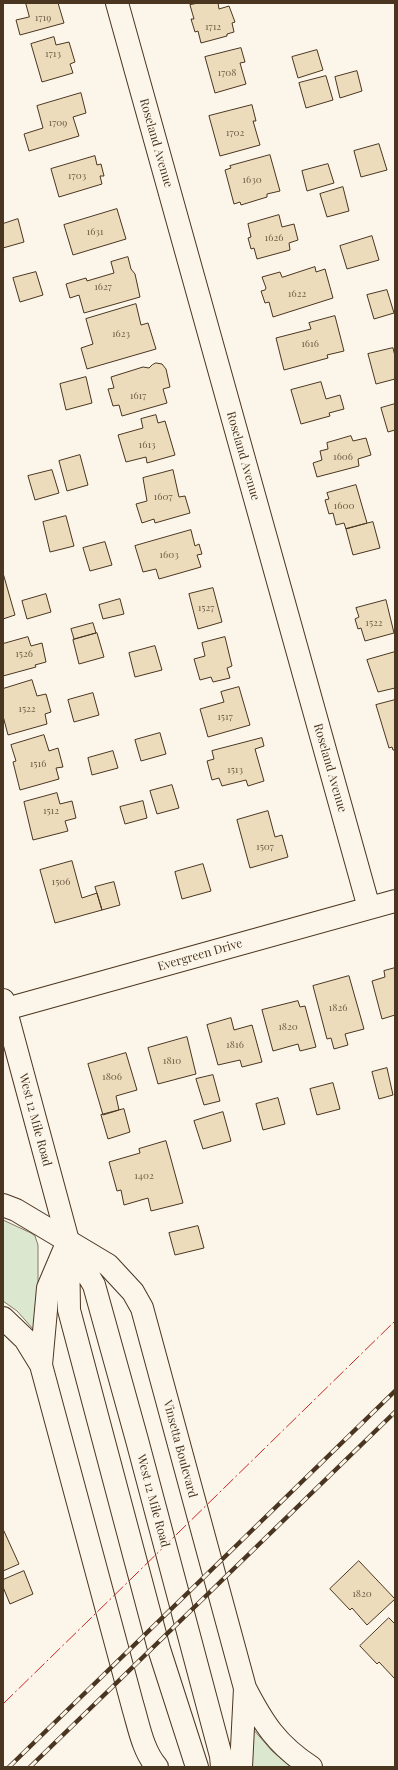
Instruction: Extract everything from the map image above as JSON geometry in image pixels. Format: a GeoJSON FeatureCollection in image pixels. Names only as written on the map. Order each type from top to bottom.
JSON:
{"type":"FeatureCollection","features":[{"type":"Feature","properties":{"kind":"street","name":"Roseland Avenue"},"geometry":{"type":"LineString","coordinates":[[117,3],[369,908]]}},
{"type":"Feature","properties":{"kind":"street","name":"Evergreen Drive"},"geometry":{"type":"LineString","coordinates":[[4,1004],[395,901]]}},
{"type":"Feature","properties":{"kind":"street","name":"West 12 Mile Road"},"geometry":{"type":"LineString","coordinates":[[4,1004],[68,1241],[69,1310],[159,1649],[197,1767]]}},
{"type":"Feature","properties":{"kind":"street","name":"Vinsetta Boulevard"},"geometry":{"type":"LineString","coordinates":[[3,1205],[16,1210],[108,1265],[133,1292],[142,1308],[245,1688],[270,1732],[299,1760],[311,1767]]}},
{"type":"Feature","properties":{"kind":"street","name":"West 12 Mile Road"},"geometry":{"type":"LineString","coordinates":[[68,1241],[94,1285],[142,1456],[221,1756],[222,1767]]}},
{"type":"Feature","properties":{"kind":"street"},"geometry":{"type":"LineString","coordinates":[[41,1365],[48,1288],[68,1241]]}},
{"type":"Feature","properties":{"kind":"street"},"geometry":{"type":"LineString","coordinates":[[3,1318],[25,1339],[41,1365],[139,1727],[151,1760],[157,1767]]}},
{"type":"Feature","properties":{"kind":"street","name":"Vinsetta Boulevard"},"geometry":{"type":"LineString","coordinates":[[241,1767],[245,1688]]}},
{"type":"Feature","properties":{"kind":"green space"},"geometry":{"type":"Polygon","coordinates":[[[3,1220],[31,1233],[35,1236],[38,1245],[38,1329],[34,1330],[17,1311],[3,1301],[3,1220]]]}},
{"type":"Feature","properties":{"kind":"green space"},"geometry":{"type":"Polygon","coordinates":[[[253,1729],[272,1751],[291,1767],[250,1767],[253,1729]]]}},
{"type":"Feature","properties":{"kind":"building"},"geometry":{"type":"Polygon","coordinates":[[[26,3],[58,3],[64,23],[20,35],[16,20],[29,17],[26,3]]]}},
{"type":"Feature","properties":{"kind":"building"},"geometry":{"type":"Polygon","coordinates":[[[199,3],[218,3],[219,9],[229,6],[235,22],[232,23],[234,32],[227,34],[227,36],[201,43],[198,31],[195,32],[191,19],[194,19],[190,5],[199,3]]]}},
{"type":"Feature","properties":{"kind":"building"},"geometry":{"type":"Polygon","coordinates":[[[54,37],[56,45],[69,42],[75,62],[70,64],[73,73],[42,82],[31,44],[54,37]]]}},
{"type":"Feature","properties":{"kind":"building"},"geometry":{"type":"Polygon","coordinates":[[[241,48],[245,62],[240,63],[246,84],[215,93],[205,57],[241,48]]]}},
{"type":"Feature","properties":{"kind":"building"},"geometry":{"type":"Polygon","coordinates":[[[317,50],[323,70],[298,78],[292,57],[317,50]]]}},
{"type":"Feature","properties":{"kind":"building"},"geometry":{"type":"Polygon","coordinates":[[[357,71],[362,91],[340,98],[335,77],[357,71]]]}},
{"type":"Feature","properties":{"kind":"building"},"geometry":{"type":"Polygon","coordinates":[[[326,76],[333,100],[306,108],[299,83],[326,76]]]}},
{"type":"Feature","properties":{"kind":"building"},"geometry":{"type":"Polygon","coordinates":[[[81,93],[86,113],[73,117],[79,136],[29,151],[24,134],[43,128],[37,106],[81,93]]]}},
{"type":"Feature","properties":{"kind":"building"},"geometry":{"type":"Polygon","coordinates":[[[252,105],[256,121],[253,121],[260,145],[220,156],[209,116],[252,105]]]}},
{"type":"Feature","properties":{"kind":"building"},"geometry":{"type":"Polygon","coordinates":[[[379,144],[387,170],[361,177],[354,151],[379,144]]]}},
{"type":"Feature","properties":{"kind":"building"},"geometry":{"type":"Polygon","coordinates":[[[270,155],[280,191],[267,194],[267,197],[241,205],[240,202],[234,204],[225,170],[231,168],[230,166],[270,155]]]}},
{"type":"Feature","properties":{"kind":"building"},"geometry":{"type":"Polygon","coordinates":[[[95,156],[97,165],[101,164],[104,176],[100,176],[102,184],[59,197],[51,169],[95,156]]]}},
{"type":"Feature","properties":{"kind":"building"},"geometry":{"type":"Polygon","coordinates":[[[328,164],[334,183],[307,191],[302,171],[328,164]]]}},
{"type":"Feature","properties":{"kind":"building"},"geometry":{"type":"Polygon","coordinates":[[[343,187],[349,211],[327,217],[320,194],[343,187]]]}},
{"type":"Feature","properties":{"kind":"building"},"geometry":{"type":"Polygon","coordinates":[[[117,209],[126,239],[73,255],[64,225],[117,209]]]}},
{"type":"Feature","properties":{"kind":"building"},"geometry":{"type":"Polygon","coordinates":[[[279,215],[282,227],[294,224],[298,240],[289,243],[290,250],[257,259],[254,248],[251,249],[248,238],[251,237],[248,224],[279,215]]]}},
{"type":"Feature","properties":{"kind":"building"},"geometry":{"type":"Polygon","coordinates":[[[18,219],[24,242],[3,248],[3,224],[18,219]]]}},
{"type":"Feature","properties":{"kind":"building"},"geometry":{"type":"Polygon","coordinates":[[[372,236],[379,260],[347,269],[340,246],[372,236]]]}},
{"type":"Feature","properties":{"kind":"building"},"geometry":{"type":"Polygon","coordinates":[[[128,257],[131,269],[135,274],[140,297],[84,313],[79,295],[70,298],[66,284],[86,278],[87,281],[114,273],[111,262],[128,257]]]}},
{"type":"Feature","properties":{"kind":"building"},"geometry":{"type":"Polygon","coordinates":[[[315,267],[316,272],[325,269],[333,298],[273,317],[269,302],[265,303],[261,291],[265,290],[266,288],[262,277],[280,272],[282,277],[315,267]]]}},
{"type":"Feature","properties":{"kind":"building"},"geometry":{"type":"Polygon","coordinates":[[[36,272],[43,295],[20,302],[13,278],[36,272]]]}},
{"type":"Feature","properties":{"kind":"building"},"geometry":{"type":"Polygon","coordinates":[[[387,290],[394,313],[374,319],[367,295],[387,290]]]}},
{"type":"Feature","properties":{"kind":"building"},"geometry":{"type":"Polygon","coordinates":[[[136,304],[141,325],[148,323],[156,349],[87,369],[81,348],[93,344],[86,319],[136,304]]]}},
{"type":"Feature","properties":{"kind":"building"},"geometry":{"type":"Polygon","coordinates":[[[335,316],[344,351],[327,355],[328,358],[284,370],[276,338],[311,329],[309,323],[335,316]]]}},
{"type":"Feature","properties":{"kind":"building"},"geometry":{"type":"Polygon","coordinates":[[[393,348],[395,356],[395,379],[376,384],[368,354],[393,348]]]}},
{"type":"Feature","properties":{"kind":"building"},"geometry":{"type":"Polygon","coordinates":[[[156,363],[162,364],[166,369],[170,387],[163,389],[167,403],[122,416],[119,405],[113,406],[108,389],[114,388],[111,377],[143,367],[149,368],[156,363]]]}},
{"type":"Feature","properties":{"kind":"building"},"geometry":{"type":"Polygon","coordinates":[[[86,377],[92,403],[66,410],[60,384],[86,377]]]}},
{"type":"Feature","properties":{"kind":"building"},"geometry":{"type":"Polygon","coordinates":[[[321,382],[326,399],[340,395],[344,409],[329,413],[330,416],[301,424],[291,390],[321,382]]]}},
{"type":"Feature","properties":{"kind":"building"},"geometry":{"type":"Polygon","coordinates":[[[395,404],[395,430],[388,432],[381,408],[395,404]]]}},
{"type":"Feature","properties":{"kind":"building"},"geometry":{"type":"Polygon","coordinates":[[[156,415],[158,423],[165,421],[175,455],[147,463],[146,457],[126,462],[118,435],[143,428],[141,419],[156,415]]]}},
{"type":"Feature","properties":{"kind":"building"},"geometry":{"type":"Polygon","coordinates":[[[351,436],[353,441],[366,438],[371,455],[358,459],[359,466],[317,477],[313,463],[322,460],[320,451],[328,449],[327,443],[351,436]]]}},
{"type":"Feature","properties":{"kind":"building"},"geometry":{"type":"Polygon","coordinates":[[[80,455],[88,485],[67,491],[59,461],[80,455]]]}},
{"type":"Feature","properties":{"kind":"building"},"geometry":{"type":"Polygon","coordinates":[[[52,470],[59,493],[35,500],[28,476],[52,470]]]}},
{"type":"Feature","properties":{"kind":"building"},"geometry":{"type":"Polygon","coordinates":[[[173,470],[179,497],[185,496],[190,513],[155,523],[154,519],[142,523],[136,504],[147,501],[143,478],[173,470]]]}},
{"type":"Feature","properties":{"kind":"building"},"geometry":{"type":"Polygon","coordinates":[[[356,485],[367,523],[346,529],[344,523],[336,525],[333,513],[329,514],[325,500],[329,499],[327,493],[356,485]]]}},
{"type":"Feature","properties":{"kind":"building"},"geometry":{"type":"Polygon","coordinates":[[[66,516],[74,546],[50,552],[43,522],[66,516]]]}},
{"type":"Feature","properties":{"kind":"building"},"geometry":{"type":"Polygon","coordinates":[[[373,522],[380,548],[353,555],[346,529],[373,522]]]}},
{"type":"Feature","properties":{"kind":"building"},"geometry":{"type":"Polygon","coordinates":[[[191,530],[195,546],[199,544],[202,554],[197,555],[201,567],[159,579],[156,569],[143,572],[135,546],[191,530]]]}},
{"type":"Feature","properties":{"kind":"building"},"geometry":{"type":"Polygon","coordinates":[[[105,542],[112,565],[90,571],[83,548],[105,542]]]}},
{"type":"Feature","properties":{"kind":"building"},"geometry":{"type":"Polygon","coordinates":[[[3,573],[15,615],[3,619],[3,573]]]}},
{"type":"Feature","properties":{"kind":"building"},"geometry":{"type":"Polygon","coordinates":[[[213,588],[222,622],[198,629],[189,594],[213,588]]]}},
{"type":"Feature","properties":{"kind":"building"},"geometry":{"type":"Polygon","coordinates":[[[46,594],[51,612],[27,619],[22,601],[46,594]]]}},
{"type":"Feature","properties":{"kind":"building"},"geometry":{"type":"Polygon","coordinates":[[[120,599],[124,614],[103,619],[99,605],[120,599]]]}},
{"type":"Feature","properties":{"kind":"building"},"geometry":{"type":"Polygon","coordinates":[[[386,600],[394,633],[365,641],[361,628],[358,629],[355,619],[359,617],[356,608],[386,600]]]}},
{"type":"Feature","properties":{"kind":"building"},"geometry":{"type":"Polygon","coordinates":[[[93,623],[96,633],[74,639],[71,629],[93,623]]]}},
{"type":"Feature","properties":{"kind":"building"},"geometry":{"type":"Polygon","coordinates":[[[97,633],[104,657],[79,664],[73,640],[97,633]]]}},
{"type":"Feature","properties":{"kind":"building"},"geometry":{"type":"Polygon","coordinates":[[[28,637],[31,646],[42,643],[46,662],[35,665],[36,667],[3,676],[3,644],[28,637]]]}},
{"type":"Feature","properties":{"kind":"building"},"geometry":{"type":"Polygon","coordinates":[[[225,637],[232,666],[227,668],[230,678],[213,682],[211,677],[200,680],[194,659],[205,656],[202,643],[225,637]]]}},
{"type":"Feature","properties":{"kind":"building"},"geometry":{"type":"Polygon","coordinates":[[[155,646],[162,670],[135,677],[129,653],[155,646]]]}},
{"type":"Feature","properties":{"kind":"building"},"geometry":{"type":"Polygon","coordinates":[[[395,652],[395,688],[378,692],[367,660],[395,652]]]}},
{"type":"Feature","properties":{"kind":"building"},"geometry":{"type":"Polygon","coordinates":[[[32,680],[37,696],[46,694],[51,712],[45,714],[47,724],[8,735],[3,716],[3,689],[32,680]]]}},
{"type":"Feature","properties":{"kind":"building"},"geometry":{"type":"Polygon","coordinates":[[[239,687],[250,725],[208,737],[200,709],[224,702],[221,692],[239,687]]]}},
{"type":"Feature","properties":{"kind":"building"},"geometry":{"type":"Polygon","coordinates":[[[93,693],[99,715],[74,722],[68,700],[93,693]]]}},
{"type":"Feature","properties":{"kind":"building"},"geometry":{"type":"Polygon","coordinates":[[[395,700],[395,750],[393,750],[392,747],[389,748],[376,705],[395,700]]]}},
{"type":"Feature","properties":{"kind":"building"},"geometry":{"type":"Polygon","coordinates":[[[160,733],[166,754],[141,761],[135,740],[160,733]]]}},
{"type":"Feature","properties":{"kind":"building"},"geometry":{"type":"Polygon","coordinates":[[[44,735],[49,751],[58,748],[63,767],[56,768],[59,779],[20,790],[13,762],[16,761],[11,745],[44,735]]]}},
{"type":"Feature","properties":{"kind":"building"},"geometry":{"type":"Polygon","coordinates":[[[262,738],[264,746],[255,749],[264,781],[248,786],[246,780],[222,786],[219,778],[212,780],[207,761],[214,759],[212,751],[262,738]]]}},
{"type":"Feature","properties":{"kind":"building"},"geometry":{"type":"Polygon","coordinates":[[[113,751],[118,768],[92,775],[88,758],[113,751]]]}},
{"type":"Feature","properties":{"kind":"building"},"geometry":{"type":"Polygon","coordinates":[[[172,785],[179,808],[157,814],[150,791],[172,785]]]}},
{"type":"Feature","properties":{"kind":"building"},"geometry":{"type":"Polygon","coordinates":[[[57,793],[60,804],[72,801],[76,818],[65,821],[68,831],[33,840],[24,802],[57,793]]]}},
{"type":"Feature","properties":{"kind":"building"},"geometry":{"type":"Polygon","coordinates":[[[143,801],[147,818],[125,824],[120,807],[143,801]]]}},
{"type":"Feature","properties":{"kind":"building"},"geometry":{"type":"Polygon","coordinates":[[[268,811],[275,837],[282,835],[288,857],[250,868],[237,820],[268,811]]]}},
{"type":"Feature","properties":{"kind":"building"},"geometry":{"type":"Polygon","coordinates":[[[72,861],[82,898],[97,893],[102,910],[55,923],[40,870],[72,861]]]}},
{"type":"Feature","properties":{"kind":"building"},"geometry":{"type":"Polygon","coordinates":[[[203,864],[211,891],[182,899],[175,872],[203,864]]]}},
{"type":"Feature","properties":{"kind":"building"},"geometry":{"type":"Polygon","coordinates":[[[114,882],[120,905],[102,910],[95,887],[114,882]]]}},
{"type":"Feature","properties":{"kind":"building"},"geometry":{"type":"Polygon","coordinates":[[[395,968],[395,1015],[382,1019],[372,981],[385,977],[384,971],[395,968]]]}},
{"type":"Feature","properties":{"kind":"building"},"geometry":{"type":"Polygon","coordinates":[[[349,976],[364,1029],[345,1034],[348,1045],[334,1049],[331,1038],[327,1039],[313,986],[349,976]]]}},
{"type":"Feature","properties":{"kind":"building"},"geometry":{"type":"Polygon","coordinates":[[[298,1001],[300,1007],[305,1006],[316,1047],[300,1051],[298,1044],[273,1051],[262,1010],[298,1001]]]}},
{"type":"Feature","properties":{"kind":"building"},"geometry":{"type":"Polygon","coordinates":[[[231,1018],[234,1030],[252,1025],[262,1062],[242,1067],[240,1060],[218,1065],[207,1025],[231,1018]]]}},
{"type":"Feature","properties":{"kind":"building"},"geometry":{"type":"Polygon","coordinates":[[[187,1037],[196,1074],[158,1084],[148,1048],[187,1037]]]}},
{"type":"Feature","properties":{"kind":"building"},"geometry":{"type":"Polygon","coordinates":[[[126,1053],[137,1090],[116,1096],[119,1110],[103,1115],[88,1064],[126,1053]]]}},
{"type":"Feature","properties":{"kind":"building"},"geometry":{"type":"Polygon","coordinates":[[[387,1068],[393,1095],[379,1099],[372,1072],[387,1068]]]}},
{"type":"Feature","properties":{"kind":"building"},"geometry":{"type":"Polygon","coordinates":[[[213,1075],[220,1101],[204,1105],[196,1079],[213,1075]]]}},
{"type":"Feature","properties":{"kind":"building"},"geometry":{"type":"Polygon","coordinates":[[[333,1083],[340,1109],[317,1115],[310,1089],[333,1083]]]}},
{"type":"Feature","properties":{"kind":"building"},"geometry":{"type":"Polygon","coordinates":[[[278,1098],[285,1124],[263,1130],[256,1104],[278,1098]]]}},
{"type":"Feature","properties":{"kind":"building"},"geometry":{"type":"Polygon","coordinates":[[[124,1109],[130,1132],[108,1139],[101,1115],[124,1109]]]}},
{"type":"Feature","properties":{"kind":"building"},"geometry":{"type":"Polygon","coordinates":[[[223,1112],[231,1141],[203,1149],[194,1121],[223,1112]]]}},
{"type":"Feature","properties":{"kind":"building"},"geometry":{"type":"Polygon","coordinates":[[[166,1141],[183,1203],[151,1211],[148,1198],[124,1205],[121,1190],[117,1191],[109,1162],[140,1153],[139,1149],[166,1141]]]}},
{"type":"Feature","properties":{"kind":"building"},"geometry":{"type":"Polygon","coordinates":[[[198,1226],[204,1248],[175,1255],[169,1233],[198,1226]]]}},
{"type":"Feature","properties":{"kind":"building"},"geometry":{"type":"Polygon","coordinates":[[[3,1529],[19,1564],[3,1571],[3,1529]]]}},
{"type":"Feature","properties":{"kind":"building"},"geometry":{"type":"Polygon","coordinates":[[[359,1561],[395,1599],[367,1625],[352,1608],[350,1610],[330,1589],[359,1561]]]}},
{"type":"Feature","properties":{"kind":"building"},"geometry":{"type":"Polygon","coordinates":[[[24,1571],[33,1594],[10,1604],[3,1587],[3,1580],[24,1571]]]}},
{"type":"Feature","properties":{"kind":"building"},"geometry":{"type":"Polygon","coordinates":[[[389,1618],[395,1624],[395,1679],[379,1662],[377,1664],[360,1646],[389,1618]]]}},
{"type":"Feature","properties":{"kind":"railway"},"geometry":{"type":"LineString","coordinates":[[9,1767],[395,1391]]}},
{"type":"Feature","properties":{"kind":"railway"},"geometry":{"type":"LineString","coordinates":[[30,1767],[395,1412]]}},
{"type":"Feature","properties":{"kind":"power"},"geometry":{"type":"LineString","coordinates":[[3,1704],[395,1321]]}}]}
